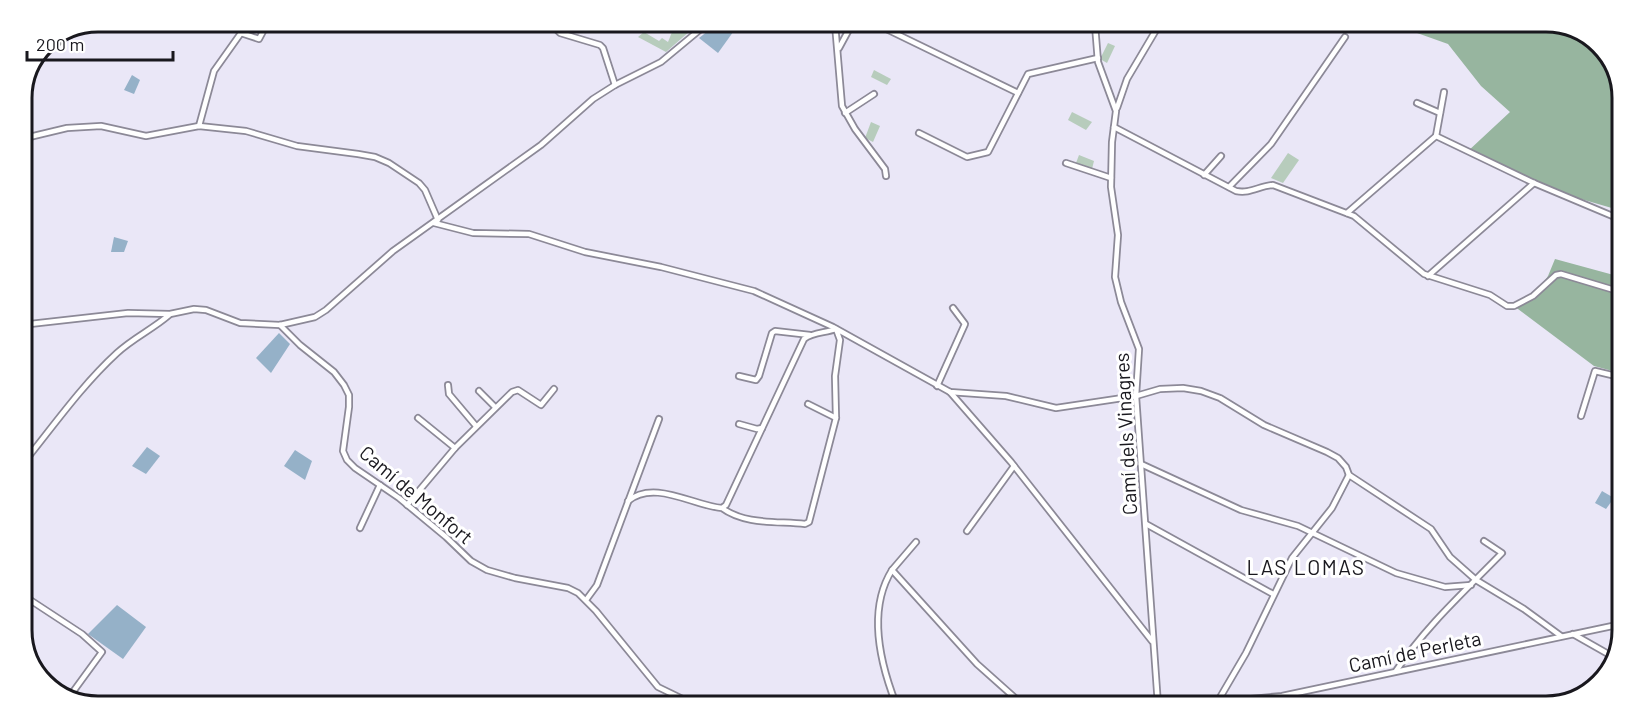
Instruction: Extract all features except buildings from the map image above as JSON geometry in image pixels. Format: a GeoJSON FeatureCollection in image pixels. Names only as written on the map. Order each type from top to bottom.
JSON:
{"type":"FeatureCollection","features":[{"type":"Feature","properties":{"kind":"street"},"geometry":{"type":"LineString","coordinates":[[199,126],[204,100],[214,71],[241,33],[259,39],[263,32]]}},
{"type":"Feature","properties":{"kind":"street"},"geometry":{"type":"LineString","coordinates":[[560,32],[600,45],[615,85]]}},
{"type":"Feature","properties":{"kind":"street"},"geometry":{"type":"LineString","coordinates":[[32,324],[128,313],[170,314],[194,309],[206,310],[240,323],[280,326],[315,317],[326,310],[379,262],[541,145],[592,99],[661,62],[698,32]]}},
{"type":"Feature","properties":{"kind":"street"},"geometry":{"type":"LineString","coordinates":[[836,32],[842,106],[885,169],[886,176]]}},
{"type":"Feature","properties":{"kind":"street"},"geometry":{"type":"LineString","coordinates":[[838,51],[848,32]]}},
{"type":"Feature","properties":{"kind":"street"},"geometry":{"type":"LineString","coordinates":[[892,32],[1018,93]]}},
{"type":"Feature","properties":{"kind":"street","name":"Camí dels Vinagres"},"geometry":{"type":"LineString","coordinates":[[1096,32],[1098,58],[1116,111],[1111,178],[1118,235],[1115,277],[1121,302],[1139,349],[1136,396],[1157,696]]}},
{"type":"Feature","properties":{"kind":"street"},"geometry":{"type":"LineString","coordinates":[[1116,111],[1127,79],[1155,32]]}},
{"type":"Feature","properties":{"kind":"street"},"geometry":{"type":"LineString","coordinates":[[1229,188],[1271,144],[1345,37]]}},
{"type":"Feature","properties":{"kind":"street"},"geometry":{"type":"LineString","coordinates":[[919,133],[967,157],[988,152],[1028,74],[1098,58]]}},
{"type":"Feature","properties":{"kind":"street"},"geometry":{"type":"LineString","coordinates":[[1347,213],[1436,136],[1443,92]]}},
{"type":"Feature","properties":{"kind":"street"},"geometry":{"type":"LineString","coordinates":[[845,113],[874,94]]}},
{"type":"Feature","properties":{"kind":"street"},"geometry":{"type":"LineString","coordinates":[[1417,103],[1440,113]]}},
{"type":"Feature","properties":{"kind":"street"},"geometry":{"type":"LineString","coordinates":[[32,136],[67,128],[101,126],[146,136],[199,126],[246,130],[297,146],[375,157],[389,162],[419,183],[425,190],[436,221]]}},
{"type":"Feature","properties":{"kind":"street"},"geometry":{"type":"LineString","coordinates":[[1114,127],[1236,191],[1250,192],[1273,185],[1347,213],[1364,223],[1418,271],[1490,295],[1507,306],[1514,306],[1533,296],[1556,275],[1561,274],[1612,289]]}},
{"type":"Feature","properties":{"kind":"street"},"geometry":{"type":"LineString","coordinates":[[1436,136],[1534,183],[1612,216]]}},
{"type":"Feature","properties":{"kind":"street"},"geometry":{"type":"LineString","coordinates":[[1204,175],[1221,156]]}},
{"type":"Feature","properties":{"kind":"street"},"geometry":{"type":"LineString","coordinates":[[1066,163],[1111,178]]}},
{"type":"Feature","properties":{"kind":"street"},"geometry":{"type":"LineString","coordinates":[[1428,276],[1534,183]]}},
{"type":"Feature","properties":{"kind":"street"},"geometry":{"type":"LineString","coordinates":[[436,221],[473,233],[529,234],[585,252],[661,267],[740,288],[776,301],[836,329],[950,392],[1006,396],[1056,408],[1136,396],[1160,389],[1183,388],[1220,398],[1264,425],[1338,458],[1346,467],[1349,475],[1431,529],[1450,557],[1476,580],[1524,609],[1561,636]]}},
{"type":"Feature","properties":{"kind":"street"},"geometry":{"type":"LineString","coordinates":[[937,386],[965,324],[953,308]]}},
{"type":"Feature","properties":{"kind":"street"},"geometry":{"type":"LineString","coordinates":[[32,453],[98,372],[130,341],[157,325],[170,314]]}},
{"type":"Feature","properties":{"kind":"street","name":"Camí de Monfort"},"geometry":{"type":"LineString","coordinates":[[280,326],[334,372],[344,385],[349,395],[343,451],[347,460],[355,468],[407,505],[464,555],[487,570],[568,588],[586,600],[658,687],[677,696]]}},
{"type":"Feature","properties":{"kind":"street"},"geometry":{"type":"LineString","coordinates":[[739,376],[756,380],[772,333],[775,331],[810,335],[825,334],[836,329]]}},
{"type":"Feature","properties":{"kind":"street"},"geometry":{"type":"LineString","coordinates":[[628,501],[636,494],[645,492],[679,496],[723,508],[742,519],[805,524],[809,522],[836,418],[835,376],[840,340],[836,329]]}},
{"type":"Feature","properties":{"kind":"street"},"geometry":{"type":"LineString","coordinates":[[723,508],[804,339],[810,335]]}},
{"type":"Feature","properties":{"kind":"street"},"geometry":{"type":"LineString","coordinates":[[1581,416],[1595,371],[1612,375]]}},
{"type":"Feature","properties":{"kind":"street"},"geometry":{"type":"LineString","coordinates":[[448,385],[449,394],[476,426]]}},
{"type":"Feature","properties":{"kind":"street"},"geometry":{"type":"LineString","coordinates":[[407,505],[455,448],[512,392],[518,390],[541,405],[554,389]]}},
{"type":"Feature","properties":{"kind":"street"},"geometry":{"type":"LineString","coordinates":[[479,391],[495,407]]}},
{"type":"Feature","properties":{"kind":"street"},"geometry":{"type":"LineString","coordinates":[[950,392],[1014,466],[1152,641]]}},
{"type":"Feature","properties":{"kind":"street"},"geometry":{"type":"LineString","coordinates":[[808,404],[836,418]]}},
{"type":"Feature","properties":{"kind":"street"},"geometry":{"type":"LineString","coordinates":[[418,418],[455,448]]}},
{"type":"Feature","properties":{"kind":"street"},"geometry":{"type":"LineString","coordinates":[[586,600],[597,585],[659,419]]}},
{"type":"Feature","properties":{"kind":"street"},"geometry":{"type":"LineString","coordinates":[[739,424],[757,429],[762,428]]}},
{"type":"Feature","properties":{"kind":"street"},"geometry":{"type":"LineString","coordinates":[[1141,464],[1241,510],[1298,525],[1396,573],[1445,587],[1471,585]]}},
{"type":"Feature","properties":{"kind":"street"},"geometry":{"type":"LineString","coordinates":[[967,531],[1014,466]]}},
{"type":"Feature","properties":{"kind":"street"},"geometry":{"type":"LineString","coordinates":[[1222,696],[1292,558],[1332,508],[1349,475]]}},
{"type":"Feature","properties":{"kind":"street"},"geometry":{"type":"LineString","coordinates":[[360,528],[380,485]]}},
{"type":"Feature","properties":{"kind":"street"},"geometry":{"type":"LineString","coordinates":[[1146,524],[1273,594]]}},
{"type":"Feature","properties":{"kind":"street"},"geometry":{"type":"LineString","coordinates":[[1396,671],[1434,621],[1502,553],[1484,541]]}},
{"type":"Feature","properties":{"kind":"street"},"geometry":{"type":"LineString","coordinates":[[894,696],[878,642],[879,604],[884,582],[916,542]]}},
{"type":"Feature","properties":{"kind":"street"},"geometry":{"type":"LineString","coordinates":[[892,570],[976,664],[1013,696]]}},
{"type":"Feature","properties":{"kind":"street"},"geometry":{"type":"LineString","coordinates":[[32,601],[82,634],[102,652],[73,691]]}},
{"type":"Feature","properties":{"kind":"street","name":"Camí de Perleta"},"geometry":{"type":"LineString","coordinates":[[1282,696],[1612,626]]}},
{"type":"Feature","properties":{"kind":"street"},"geometry":{"type":"LineString","coordinates":[[1573,634],[1607,654]]}},
{"type":"Feature","properties":{"kind":"green space"},"geometry":{"type":"Polygon","coordinates":[[[644,32],[659,41],[662,38],[668,42],[672,32],[689,32],[666,52],[638,37],[644,32]]]}},
{"type":"Feature","properties":{"kind":"green space"},"geometry":{"type":"Polygon","coordinates":[[[1414,32],[1559,33],[1579,40],[1593,51],[1606,69],[1611,85],[1612,208],[1557,192],[1467,152],[1510,112],[1481,86],[1448,44],[1414,32]]]}},
{"type":"Feature","properties":{"kind":"green space"},"geometry":{"type":"Polygon","coordinates":[[[1108,43],[1115,46],[1107,63],[1100,59],[1108,43]]]}},
{"type":"Feature","properties":{"kind":"green space"},"geometry":{"type":"Polygon","coordinates":[[[874,70],[891,79],[887,85],[871,77],[874,70]]]}},
{"type":"Feature","properties":{"kind":"green space"},"geometry":{"type":"Polygon","coordinates":[[[1072,112],[1092,122],[1086,130],[1068,120],[1072,112]]]}},
{"type":"Feature","properties":{"kind":"green space"},"geometry":{"type":"Polygon","coordinates":[[[871,122],[880,126],[873,142],[865,138],[871,122]]]}},
{"type":"Feature","properties":{"kind":"green space"},"geometry":{"type":"Polygon","coordinates":[[[1288,153],[1299,160],[1283,183],[1271,178],[1288,153]]]}},
{"type":"Feature","properties":{"kind":"green space"},"geometry":{"type":"Polygon","coordinates":[[[1079,155],[1094,161],[1092,169],[1076,163],[1079,155]]]}},
{"type":"Feature","properties":{"kind":"green space"},"geometry":{"type":"Polygon","coordinates":[[[1555,259],[1612,275],[1612,371],[1594,366],[1514,306],[1533,298],[1548,276],[1555,259]]]}},
{"type":"Feature","properties":{"kind":"water"},"geometry":{"type":"Polygon","coordinates":[[[707,32],[733,32],[718,53],[699,38],[707,32]]]}},
{"type":"Feature","properties":{"kind":"water"},"geometry":{"type":"Polygon","coordinates":[[[132,75],[140,80],[134,94],[124,90],[132,75]]]}},
{"type":"Feature","properties":{"kind":"water"},"geometry":{"type":"Polygon","coordinates":[[[114,237],[128,241],[124,252],[111,252],[114,237]]]}},
{"type":"Feature","properties":{"kind":"water"},"geometry":{"type":"Polygon","coordinates":[[[279,333],[290,344],[271,373],[256,358],[279,333]]]}},
{"type":"Feature","properties":{"kind":"water"},"geometry":{"type":"Polygon","coordinates":[[[147,447],[160,456],[146,474],[132,466],[147,447]]]}},
{"type":"Feature","properties":{"kind":"water"},"geometry":{"type":"Polygon","coordinates":[[[295,450],[312,461],[305,480],[284,466],[295,450]]]}},
{"type":"Feature","properties":{"kind":"water"},"geometry":{"type":"Polygon","coordinates":[[[1602,491],[1612,497],[1606,509],[1595,503],[1602,491]]]}},
{"type":"Feature","properties":{"kind":"water"},"geometry":{"type":"Polygon","coordinates":[[[117,605],[146,627],[123,659],[88,634],[117,605]]]}},
{"type":"Feature","properties":{"kind":"district","name":"LAS LOMAS"},"geometry":{"type":"Point","coordinates":[1306,568]}}]}
